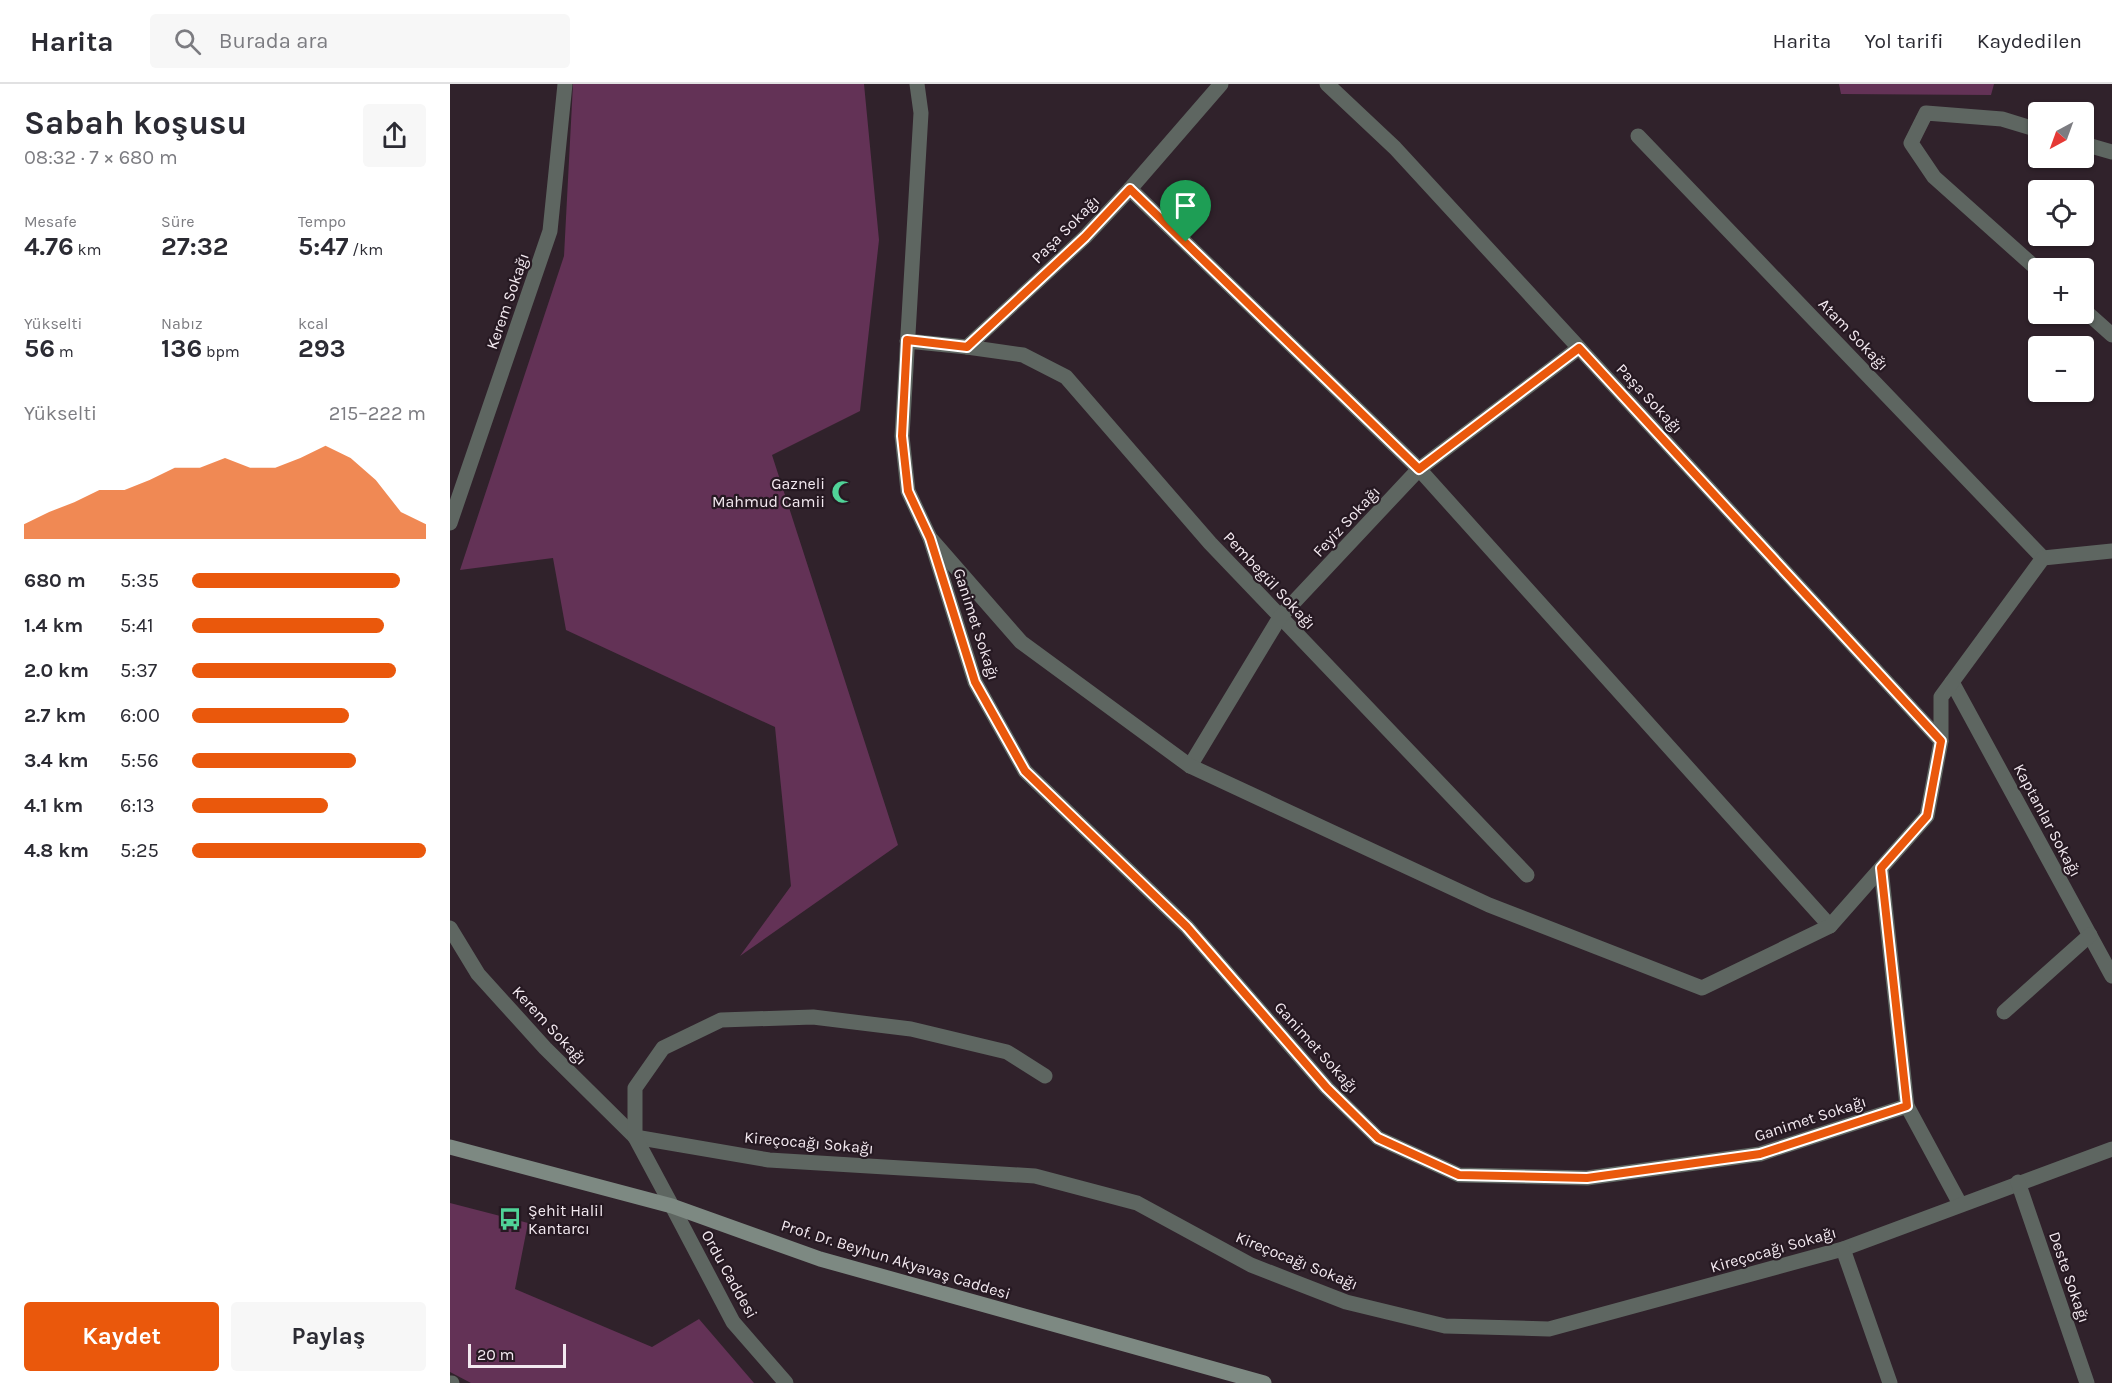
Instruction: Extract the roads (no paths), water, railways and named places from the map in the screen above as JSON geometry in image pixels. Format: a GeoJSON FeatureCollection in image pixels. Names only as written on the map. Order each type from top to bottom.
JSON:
{"type":"FeatureCollection","features":[{"type":"Feature","properties":{"kind":"main road","name":"Prof. Dr. Beyhun Akyavaş Caddesi"},"geometry":{"type":"LineString","coordinates":[[450,1147],[672,1206],[820,1259],[1264,1383]]}},
{"type":"Feature","properties":{"kind":"street","name":"Kerem Sokağı"},"geometry":{"type":"LineString","coordinates":[[450,523],[550,231],[565,84]]}},
{"type":"Feature","properties":{"kind":"street"},"geometry":{"type":"LineString","coordinates":[[916,84],[921,113],[902,436],[908,491],[930,538],[1022,642],[1190,766],[1489,905],[1702,988],[1830,927],[1927,816],[1941,741],[1941,697],[2043,558],[2112,551]]}},
{"type":"Feature","properties":{"kind":"street","name":"Paşa Sokağı"},"geometry":{"type":"LineString","coordinates":[[967,347],[1085,237],[1221,84]]}},
{"type":"Feature","properties":{"kind":"street","name":"Paşa Sokağı"},"geometry":{"type":"LineString","coordinates":[[1327,84],[1395,148],[1941,741]]}},
{"type":"Feature","properties":{"kind":"street"},"geometry":{"type":"LineString","coordinates":[[2028,127],[2002,119],[1926,113],[1911,143],[1934,177],[2028,261]]}},
{"type":"Feature","properties":{"kind":"street","name":"Atam Sokağı"},"geometry":{"type":"LineString","coordinates":[[1638,136],[2043,558]]}},
{"type":"Feature","properties":{"kind":"street"},"geometry":{"type":"LineString","coordinates":[[2094,147],[2112,152]]}},
{"type":"Feature","properties":{"kind":"street"},"geometry":{"type":"LineString","coordinates":[[1130,189],[1419,469],[1830,927]]}},
{"type":"Feature","properties":{"kind":"street"},"geometry":{"type":"LineString","coordinates":[[2094,319],[2112,335]]}},
{"type":"Feature","properties":{"kind":"street"},"geometry":{"type":"LineString","coordinates":[[907,340],[967,347]]}},
{"type":"Feature","properties":{"kind":"street","name":"Pembegül Sokağı"},"geometry":{"type":"LineString","coordinates":[[967,347],[1023,355],[1066,377],[1210,543],[1527,875]]}},
{"type":"Feature","properties":{"kind":"street","name":"Feyiz Sokağı"},"geometry":{"type":"LineString","coordinates":[[1190,766],[1280,617],[1419,469],[1579,348]]}},
{"type":"Feature","properties":{"kind":"street","name":"Ganimet Sokağı"},"geometry":{"type":"LineString","coordinates":[[930,538],[975,682],[1025,771],[1187,927],[1327,1088],[1378,1138],[1459,1175],[1587,1178],[1760,1154],[1907,1106]]}},
{"type":"Feature","properties":{"kind":"street","name":"Kaptanlar Sokağı"},"geometry":{"type":"LineString","coordinates":[[1952,682],[2112,976]]}},
{"type":"Feature","properties":{"kind":"street"},"geometry":{"type":"LineString","coordinates":[[1881,868],[1907,1106],[1960,1203]]}},
{"type":"Feature","properties":{"kind":"street","name":"Kerem Sokağı"},"geometry":{"type":"LineString","coordinates":[[450,928],[478,974],[545,1048],[635,1137]]}},
{"type":"Feature","properties":{"kind":"street"},"geometry":{"type":"LineString","coordinates":[[2004,1012],[2090,935]]}},
{"type":"Feature","properties":{"kind":"street"},"geometry":{"type":"LineString","coordinates":[[635,1137],[636,1088],[663,1048],[721,1020],[813,1017],[911,1029],[1006,1052],[1045,1076]]}},
{"type":"Feature","properties":{"kind":"street","name":"Ordu Caddesi"},"geometry":{"type":"LineString","coordinates":[[635,1137],[733,1322],[786,1383]]}},
{"type":"Feature","properties":{"kind":"street","name":"Kireçocağı Sokağı"},"geometry":{"type":"LineString","coordinates":[[635,1137],[769,1160],[1035,1176],[1137,1203],[1251,1265],[1346,1302],[1445,1326],[1549,1329],[1843,1249],[1960,1203],[2112,1149]]}},
{"type":"Feature","properties":{"kind":"street","name":"Deste Sokağı"},"geometry":{"type":"LineString","coordinates":[[2018,1182],[2087,1383]]}},
{"type":"Feature","properties":{"kind":"street"},"geometry":{"type":"LineString","coordinates":[[1843,1249],[1890,1383]]}},
{"type":"Feature","properties":{"kind":"place","name":"Gazneli Mahmud Camii"},"geometry":{"type":"Point","coordinates":[843,492]}},
{"type":"Feature","properties":{"kind":"place","name":"Şehit Halil Kantarcı"},"geometry":{"type":"Point","coordinates":[510,1219]}}]}
